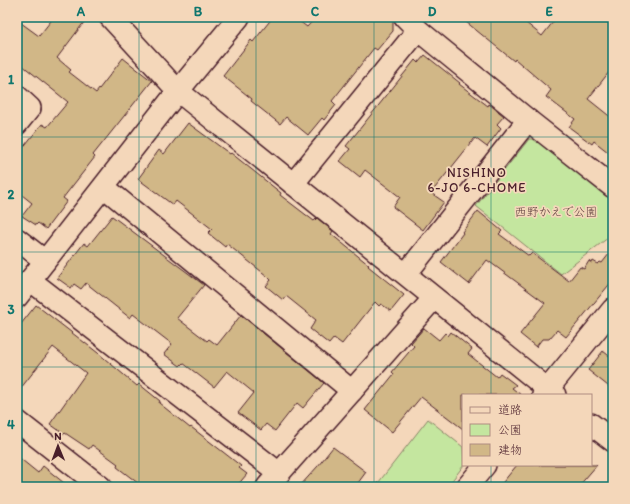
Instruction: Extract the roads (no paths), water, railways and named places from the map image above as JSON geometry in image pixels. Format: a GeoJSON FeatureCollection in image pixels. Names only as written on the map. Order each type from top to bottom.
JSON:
{"type":"FeatureCollection","features":[{"type":"Feature","properties":{"kind":"street"},"geometry":{"type":"LineString","coordinates":[[110,17],[178,91],[406,274],[549,393],[613,310]]}},
{"type":"Feature","properties":{"kind":"street"},"geometry":{"type":"LineString","coordinates":[[17,297],[178,91],[239,17]]}},
{"type":"Feature","properties":{"kind":"street"},"geometry":{"type":"LineString","coordinates":[[293,184],[411,23],[528,120],[613,186]]}},
{"type":"Feature","properties":{"kind":"street"},"geometry":{"type":"LineString","coordinates":[[17,96],[30,108],[17,124]]}},
{"type":"Feature","properties":{"kind":"street"},"geometry":{"type":"LineString","coordinates":[[406,274],[528,120]]}},
{"type":"Feature","properties":{"kind":"street"},"geometry":{"type":"LineString","coordinates":[[104,187],[352,391]]}},
{"type":"Feature","properties":{"kind":"street"},"geometry":{"type":"LineString","coordinates":[[17,239],[45,261]]}},
{"type":"Feature","properties":{"kind":"street"},"geometry":{"type":"LineString","coordinates":[[30,280],[273,480],[434,298]]}},
{"type":"Feature","properties":{"kind":"street"},"geometry":{"type":"LineString","coordinates":[[17,421],[101,487]]}},
{"type":"Feature","properties":{"kind":"street"},"geometry":{"type":"LineString","coordinates":[[592,425],[613,441]]}},
{"type":"Feature","properties":{"kind":"street"},"geometry":{"type":"LineString","coordinates":[[467,487],[484,466]]}},
{"type":"Feature","properties":{"kind":"district","name":"NISHINO 6-JO 6-CHOME"},"geometry":{"type":"Point","coordinates":[477,180]}},
{"type":"Feature","properties":{"kind":"park label","name":"西野かえで公園"},"geometry":{"type":"Point","coordinates":[556,212]}}]}
